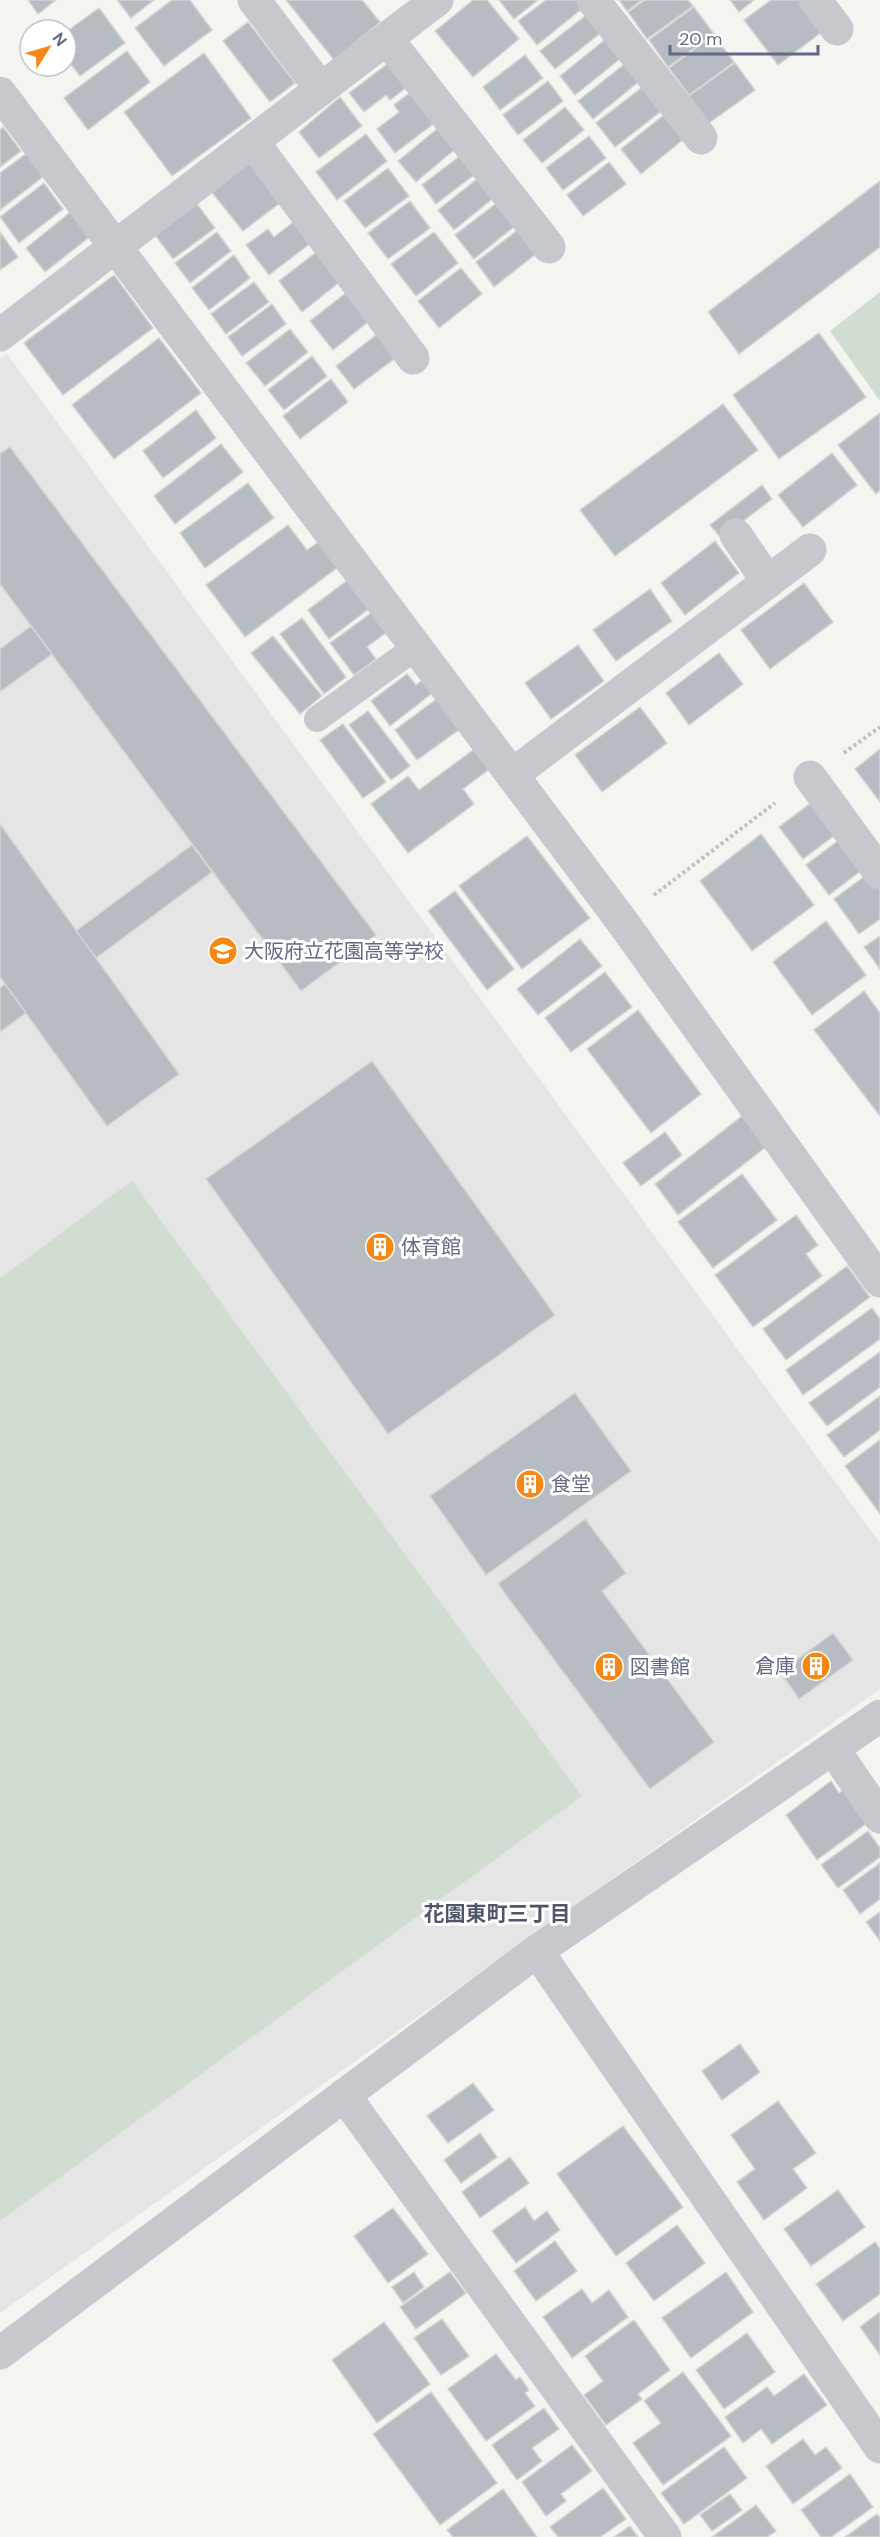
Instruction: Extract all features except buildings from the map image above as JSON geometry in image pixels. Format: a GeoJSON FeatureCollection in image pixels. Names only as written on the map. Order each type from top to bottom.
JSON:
{"type":"FeatureCollection","features":[{"type":"Feature","properties":{"kind":"street"},"geometry":{"type":"LineString","coordinates":[[254,0],[321,89]]}},
{"type":"Feature","properties":{"kind":"street"},"geometry":{"type":"LineString","coordinates":[[0,335],[118,247],[436,0]]}},
{"type":"Feature","properties":{"kind":"street"},"geometry":{"type":"LineString","coordinates":[[592,0],[701,138]]}},
{"type":"Feature","properties":{"kind":"street"},"geometry":{"type":"LineString","coordinates":[[815,0],[837,29]]}},
{"type":"Feature","properties":{"kind":"street"},"geometry":{"type":"LineString","coordinates":[[387,39],[549,247]]}},
{"type":"Feature","properties":{"kind":"street"},"geometry":{"type":"LineString","coordinates":[[0,93],[118,247],[621,920],[880,1281]]}},
{"type":"Feature","properties":{"kind":"street"},"geometry":{"type":"LineString","coordinates":[[253,142],[413,358]]}},
{"type":"Feature","properties":{"kind":"street"},"geometry":{"type":"LineString","coordinates":[[736,536],[768,582]]}},
{"type":"Feature","properties":{"kind":"street"},"geometry":{"type":"LineString","coordinates":[[512,775],[810,550]]}},
{"type":"Feature","properties":{"kind":"street"},"geometry":{"type":"LineString","coordinates":[[810,777],[880,873]]}},
{"type":"Feature","properties":{"kind":"street"},"geometry":{"type":"LineString","coordinates":[[0,2353],[537,1951],[880,1716]]}},
{"type":"Feature","properties":{"kind":"street"},"geometry":{"type":"LineString","coordinates":[[833,1749],[880,1817]]}},
{"type":"Feature","properties":{"kind":"street"},"geometry":{"type":"LineString","coordinates":[[537,1951],[880,2447]]}},
{"type":"Feature","properties":{"kind":"street"},"geometry":{"type":"LineString","coordinates":[[344,2095],[665,2537]]}},
{"type":"Feature","properties":{"kind":"lane"},"geometry":{"type":"LineString","coordinates":[[317,719],[416,647]]}},
{"type":"Feature","properties":{"kind":"path"},"geometry":{"type":"LineString","coordinates":[[621,920],[880,727]]}},
{"type":"Feature","properties":{"kind":"shaded area"},"geometry":{"type":"Polygon","coordinates":[[[880,292],[880,401],[830,331],[880,292]]]}},
{"type":"Feature","properties":{"kind":"shaded area","name":"大阪府立花園高等学校"},"geometry":{"type":"Polygon","coordinates":[[[7,354],[880,1543],[880,1689],[0,2313],[0,359],[7,354]]]}},
{"type":"Feature","properties":{"kind":"shaded area"},"geometry":{"type":"Polygon","coordinates":[[[132,1181],[582,1796],[0,2221],[0,1278],[132,1181]]]}},
{"type":"Feature","properties":{"kind":"place","name":"大阪府立花園高等学校"},"geometry":{"type":"Point","coordinates":[223,951]}},
{"type":"Feature","properties":{"kind":"place","name":"体育館"},"geometry":{"type":"Point","coordinates":[380,1247]}},
{"type":"Feature","properties":{"kind":"place","name":"食堂"},"geometry":{"type":"Point","coordinates":[530,1484]}},
{"type":"Feature","properties":{"kind":"place","name":"倉庫"},"geometry":{"type":"Point","coordinates":[816,1666]}},
{"type":"Feature","properties":{"kind":"place","name":"図書館"},"geometry":{"type":"Point","coordinates":[609,1667]}},
{"type":"Feature","properties":{"kind":"district","name":"花園東町三丁目"},"geometry":{"type":"Point","coordinates":[497,1914]}}]}
